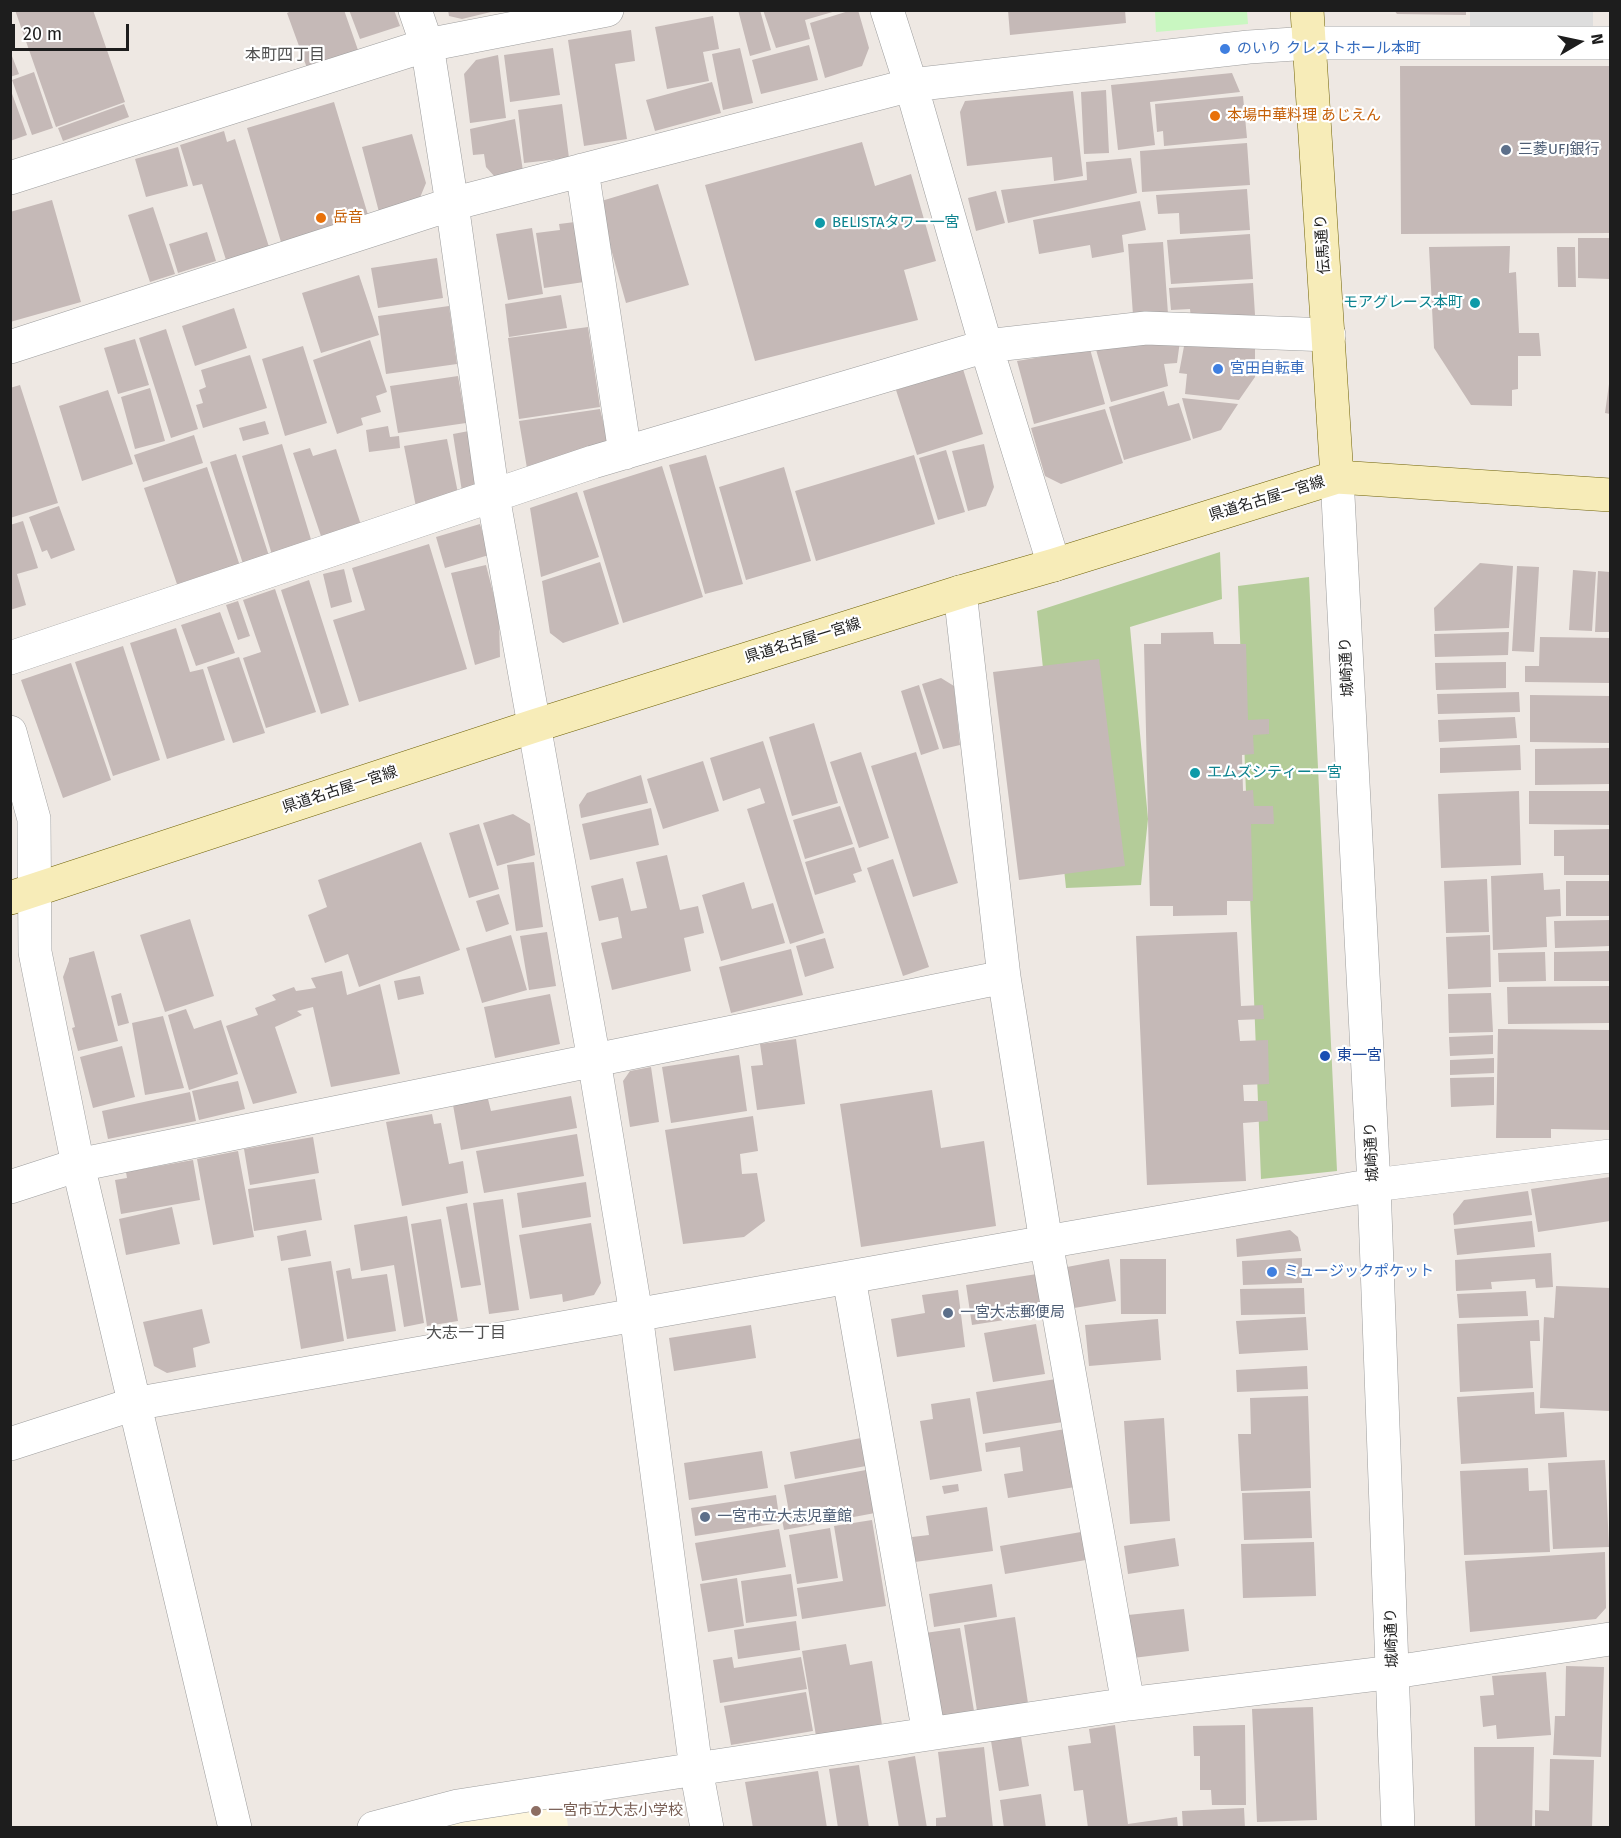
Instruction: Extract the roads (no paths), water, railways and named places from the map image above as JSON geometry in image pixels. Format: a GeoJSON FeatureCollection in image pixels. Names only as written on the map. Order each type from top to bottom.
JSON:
{"type":"FeatureCollection","features":[{"type":"Feature","properties":{"kind":"main road","name":"伝馬通り"},"geometry":{"type":"LineString","coordinates":[[1307,10],[1337,477]]}},
{"type":"Feature","properties":{"kind":"main road","name":"県道名古屋一宮線"},"geometry":{"type":"LineString","coordinates":[[22,895],[534,726],[960,592],[1337,477],[1611,495]]}},
{"type":"Feature","properties":{"kind":"street"},"geometry":{"type":"LineString","coordinates":[[416,10],[427,45],[493,496],[594,1060],[636,1314],[696,1769],[707,1827]]}},
{"type":"Feature","properties":{"kind":"street"},"geometry":{"type":"LineString","coordinates":[[10,178],[427,45],[607,10]]}},
{"type":"Feature","properties":{"kind":"street"},"geometry":{"type":"LineString","coordinates":[[886,10],[911,85],[986,346],[1054,565]]}},
{"type":"Feature","properties":{"kind":"street"},"geometry":{"type":"LineString","coordinates":[[10,347],[452,204],[911,85],[1249,47],[1310,43],[1611,43]]}},
{"type":"Feature","properties":{"kind":"street"},"geometry":{"type":"LineString","coordinates":[[582,170],[625,453]]}},
{"type":"Feature","properties":{"kind":"street"},"geometry":{"type":"LineString","coordinates":[[10,658],[625,453],[986,346],[1146,328],[1329,335]]}},
{"type":"Feature","properties":{"kind":"street","name":"城崎通り"},"geometry":{"type":"LineString","coordinates":[[1337,477],[1374,1185],[1398,1827]]}},
{"type":"Feature","properties":{"kind":"street"},"geometry":{"type":"LineString","coordinates":[[960,592],[1004,977],[1046,1242],[1128,1704]]}},
{"type":"Feature","properties":{"kind":"street"},"geometry":{"type":"LineString","coordinates":[[10,732],[34,819],[22,895],[78,1165],[235,1827]]}},
{"type":"Feature","properties":{"kind":"street"},"geometry":{"type":"LineString","coordinates":[[10,1187],[78,1165],[1004,977]]}},
{"type":"Feature","properties":{"kind":"street"},"geometry":{"type":"LineString","coordinates":[[10,1444],[134,1404],[1374,1185],[1611,1156]]}},
{"type":"Feature","properties":{"kind":"street"},"geometry":{"type":"LineString","coordinates":[[849,1278],[929,1734]]}},
{"type":"Feature","properties":{"kind":"street"},"geometry":{"type":"LineString","coordinates":[[374,1827],[458,1806],[696,1769],[1128,1704],[1394,1672],[1611,1639]]}},
{"type":"Feature","properties":{"kind":"place","name":"のいり クレストホール本町"},"geometry":{"type":"Point","coordinates":[1225,49]}},
{"type":"Feature","properties":{"kind":"place","name":"本場中華料理 あじえん"},"geometry":{"type":"Point","coordinates":[1215,116]}},
{"type":"Feature","properties":{"kind":"place","name":"三菱UFJ銀行"},"geometry":{"type":"Point","coordinates":[1506,150]}},
{"type":"Feature","properties":{"kind":"place","name":"岳音"},"geometry":{"type":"Point","coordinates":[321,218]}},
{"type":"Feature","properties":{"kind":"place","name":"BELISTAタワー一宮"},"geometry":{"type":"Point","coordinates":[820,223]}},
{"type":"Feature","properties":{"kind":"place","name":"モアグレース本町"},"geometry":{"type":"Point","coordinates":[1475,303]}},
{"type":"Feature","properties":{"kind":"place","name":"宮田自転車"},"geometry":{"type":"Point","coordinates":[1218,369]}},
{"type":"Feature","properties":{"kind":"place","name":"エムズシティー一宮"},"geometry":{"type":"Point","coordinates":[1195,773]}},
{"type":"Feature","properties":{"kind":"place","name":"東一宮"},"geometry":{"type":"Point","coordinates":[1325,1056]}},
{"type":"Feature","properties":{"kind":"place","name":"ミュージックポケット"},"geometry":{"type":"Point","coordinates":[1272,1272]}},
{"type":"Feature","properties":{"kind":"place","name":"一宮大志郵便局"},"geometry":{"type":"Point","coordinates":[948,1313]}},
{"type":"Feature","properties":{"kind":"place","name":"一宮市立大志児童館"},"geometry":{"type":"Point","coordinates":[705,1517]}},
{"type":"Feature","properties":{"kind":"place","name":"一宮市立大志小学校"},"geometry":{"type":"Point","coordinates":[536,1811]}},
{"type":"Feature","properties":{"kind":"district","name":"本町四丁目"},"geometry":{"type":"Point","coordinates":[285,56]}},
{"type":"Feature","properties":{"kind":"district","name":"大志一丁目"},"geometry":{"type":"Point","coordinates":[466,1334]}}]}
